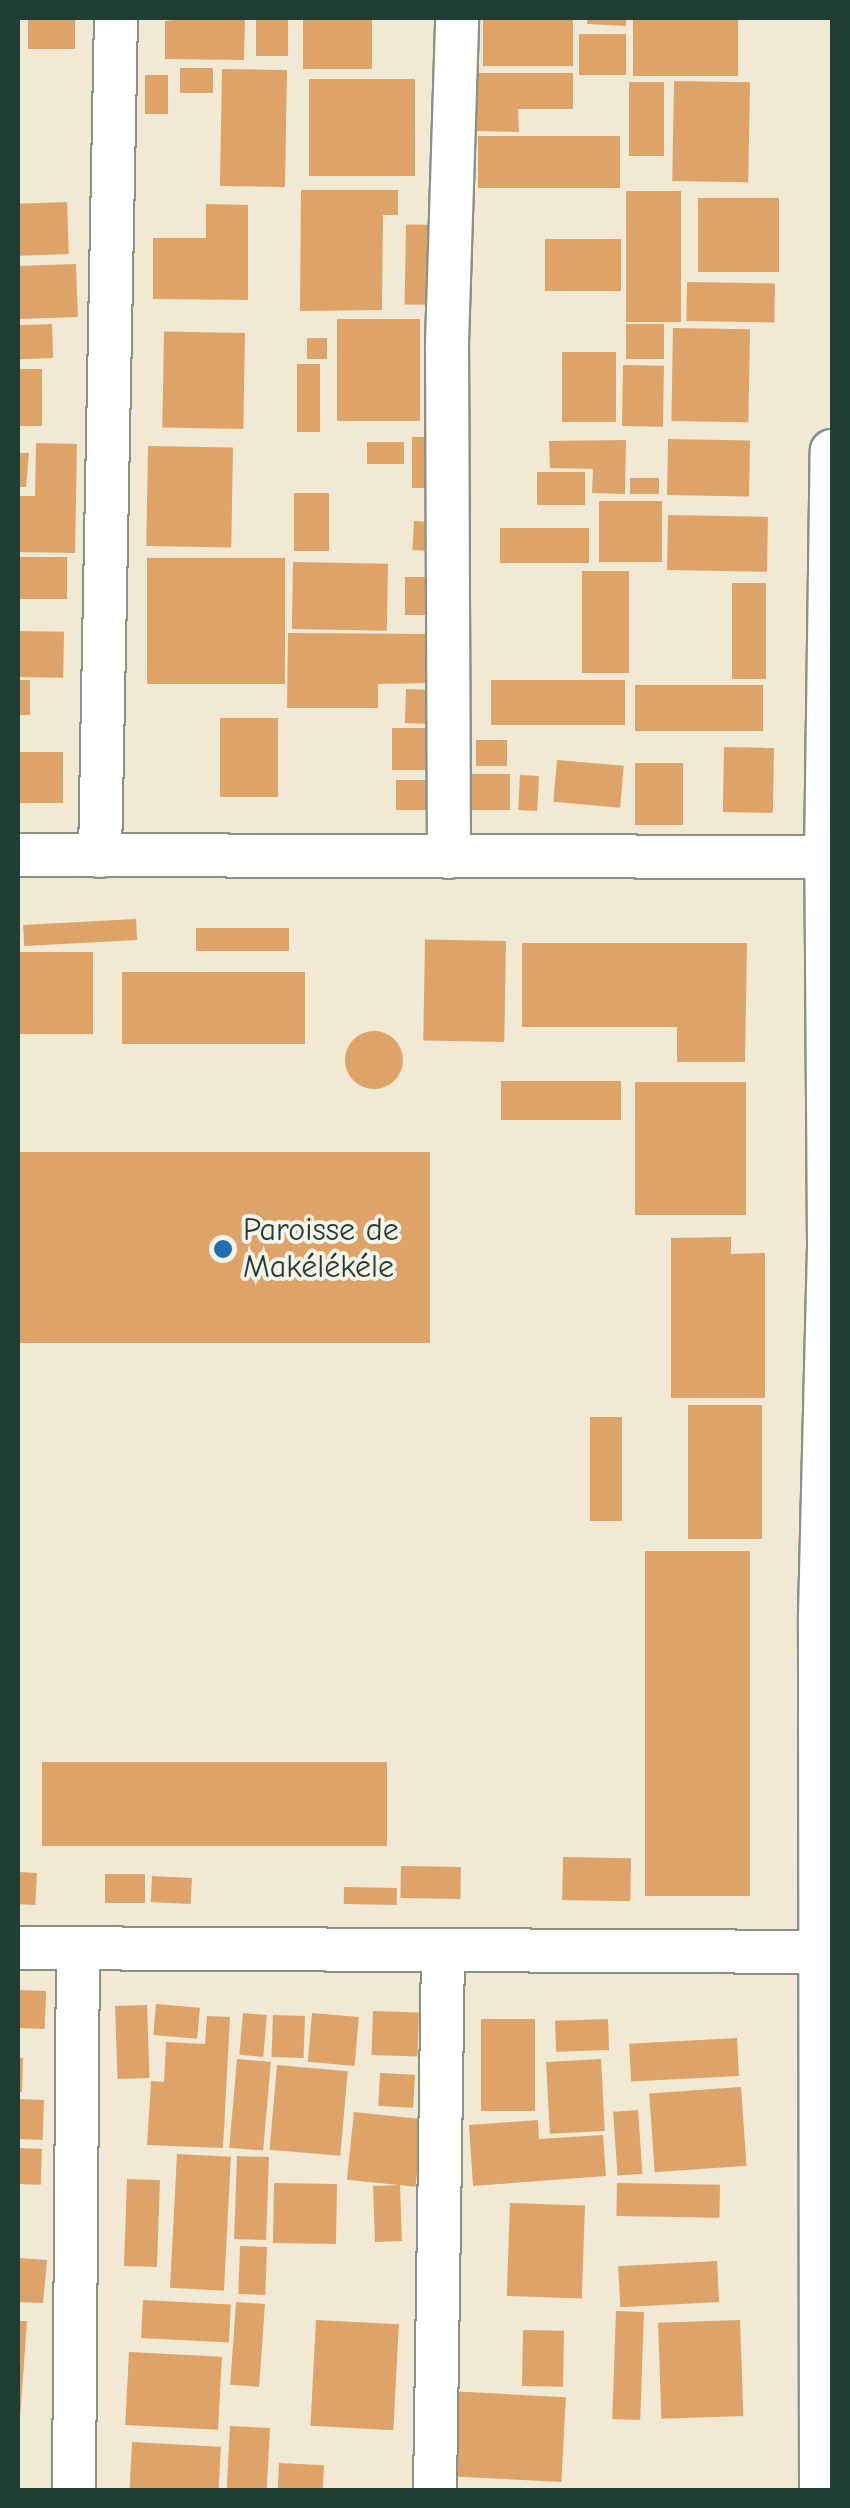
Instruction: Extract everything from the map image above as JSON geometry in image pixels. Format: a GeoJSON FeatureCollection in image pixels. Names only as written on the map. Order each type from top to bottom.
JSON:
{"type":"FeatureCollection","features":[{"type":"Feature","properties":{"kind":"street"},"geometry":{"type":"LineString","coordinates":[[100,856],[116,18]]}},
{"type":"Feature","properties":{"kind":"street"},"geometry":{"type":"LineString","coordinates":[[450,856],[446,343],[457,18]]}},
{"type":"Feature","properties":{"kind":"street"},"geometry":{"type":"LineString","coordinates":[[821,2490],[828,1952],[820,1615],[829,1244],[832,451]]}},
{"type":"Feature","properties":{"kind":"street"},"geometry":{"type":"LineString","coordinates":[[18,855],[830,857]]}},
{"type":"Feature","properties":{"kind":"street"},"geometry":{"type":"LineString","coordinates":[[18,1948],[828,1952]]}},
{"type":"Feature","properties":{"kind":"street"},"geometry":{"type":"LineString","coordinates":[[74,2490],[78,1948]]}},
{"type":"Feature","properties":{"kind":"street"},"geometry":{"type":"LineString","coordinates":[[436,2490],[443,1952]]}},
{"type":"Feature","properties":{"kind":"building"},"geometry":{"type":"Polygon","coordinates":[[[28,18],[75,18],[75,49],[28,49],[28,18]]]}},
{"type":"Feature","properties":{"kind":"building"},"geometry":{"type":"Polygon","coordinates":[[[245,18],[244,60],[165,59],[165,21],[245,18]]]}},
{"type":"Feature","properties":{"kind":"building"},"geometry":{"type":"Polygon","coordinates":[[[256,18],[288,18],[288,56],[256,56],[256,18]]]}},
{"type":"Feature","properties":{"kind":"building"},"geometry":{"type":"Polygon","coordinates":[[[303,18],[372,18],[372,69],[303,69],[303,18]]]}},
{"type":"Feature","properties":{"kind":"building"},"geometry":{"type":"Polygon","coordinates":[[[483,18],[573,18],[573,66],[483,66],[483,18]]]}},
{"type":"Feature","properties":{"kind":"building"},"geometry":{"type":"Polygon","coordinates":[[[587,18],[626,18],[626,26],[587,24],[587,18]]]}},
{"type":"Feature","properties":{"kind":"building"},"geometry":{"type":"Polygon","coordinates":[[[633,18],[738,18],[738,76],[633,76],[633,18]]]}},
{"type":"Feature","properties":{"kind":"building"},"geometry":{"type":"Polygon","coordinates":[[[579,34],[626,34],[626,75],[579,75],[579,34]]]}},
{"type":"Feature","properties":{"kind":"building"},"geometry":{"type":"Polygon","coordinates":[[[180,68],[213,68],[213,93],[180,93],[180,68]]]}},
{"type":"Feature","properties":{"kind":"building"},"geometry":{"type":"Polygon","coordinates":[[[222,69],[287,70],[285,187],[220,186],[222,69]]]}},
{"type":"Feature","properties":{"kind":"building"},"geometry":{"type":"Polygon","coordinates":[[[476,73],[573,73],[573,109],[518,109],[519,132],[474,131],[476,73]]]}},
{"type":"Feature","properties":{"kind":"building"},"geometry":{"type":"Polygon","coordinates":[[[145,75],[168,75],[168,114],[145,114],[145,75]]]}},
{"type":"Feature","properties":{"kind":"building"},"geometry":{"type":"Polygon","coordinates":[[[309,79],[415,79],[415,176],[309,176],[309,79]]]}},
{"type":"Feature","properties":{"kind":"building"},"geometry":{"type":"Polygon","coordinates":[[[674,81],[750,82],[748,182],[672,181],[674,81]]]}},
{"type":"Feature","properties":{"kind":"building"},"geometry":{"type":"Polygon","coordinates":[[[629,82],[664,82],[664,156],[629,156],[629,82]]]}},
{"type":"Feature","properties":{"kind":"building"},"geometry":{"type":"Polygon","coordinates":[[[478,136],[620,136],[620,188],[478,188],[478,136]]]}},
{"type":"Feature","properties":{"kind":"building"},"geometry":{"type":"Polygon","coordinates":[[[301,190],[398,190],[398,215],[383,215],[382,310],[300,311],[301,190]]]}},
{"type":"Feature","properties":{"kind":"building"},"geometry":{"type":"Polygon","coordinates":[[[626,191],[681,191],[681,322],[626,322],[626,191]]]}},
{"type":"Feature","properties":{"kind":"building"},"geometry":{"type":"Polygon","coordinates":[[[698,198],[779,198],[779,272],[698,272],[698,198]]]}},
{"type":"Feature","properties":{"kind":"building"},"geometry":{"type":"Polygon","coordinates":[[[67,202],[69,254],[20,256],[18,204],[67,202]]]}},
{"type":"Feature","properties":{"kind":"building"},"geometry":{"type":"Polygon","coordinates":[[[206,204],[248,205],[248,300],[153,299],[153,238],[206,238],[206,204]]]}},
{"type":"Feature","properties":{"kind":"building"},"geometry":{"type":"Polygon","coordinates":[[[406,224],[441,225],[440,305],[405,304],[406,224]]]}},
{"type":"Feature","properties":{"kind":"building"},"geometry":{"type":"Polygon","coordinates":[[[545,239],[621,239],[621,291],[545,291],[545,239]]]}},
{"type":"Feature","properties":{"kind":"building"},"geometry":{"type":"Polygon","coordinates":[[[76,264],[78,317],[20,319],[18,266],[76,264]]]}},
{"type":"Feature","properties":{"kind":"building"},"geometry":{"type":"Polygon","coordinates":[[[687,282],[775,284],[774,323],[686,321],[687,282]]]}},
{"type":"Feature","properties":{"kind":"building"},"geometry":{"type":"Polygon","coordinates":[[[337,319],[420,319],[420,421],[337,421],[337,319]]]}},
{"type":"Feature","properties":{"kind":"building"},"geometry":{"type":"Polygon","coordinates":[[[52,324],[53,358],[19,359],[18,325],[52,324]]]}},
{"type":"Feature","properties":{"kind":"building"},"geometry":{"type":"Polygon","coordinates":[[[626,324],[664,324],[664,359],[626,359],[626,324]]]}},
{"type":"Feature","properties":{"kind":"building"},"geometry":{"type":"Polygon","coordinates":[[[673,328],[750,329],[748,422],[671,421],[673,328]]]}},
{"type":"Feature","properties":{"kind":"building"},"geometry":{"type":"Polygon","coordinates":[[[164,332],[245,333],[243,429],[162,428],[164,332]]]}},
{"type":"Feature","properties":{"kind":"building"},"geometry":{"type":"Polygon","coordinates":[[[307,338],[327,338],[327,359],[307,359],[307,338]]]}},
{"type":"Feature","properties":{"kind":"building"},"geometry":{"type":"Polygon","coordinates":[[[562,352],[616,352],[616,422],[562,422],[562,352]]]}},
{"type":"Feature","properties":{"kind":"building"},"geometry":{"type":"Polygon","coordinates":[[[297,364],[320,364],[320,432],[297,432],[297,364]]]}},
{"type":"Feature","properties":{"kind":"building"},"geometry":{"type":"Polygon","coordinates":[[[623,365],[664,366],[663,427],[622,426],[623,365]]]}},
{"type":"Feature","properties":{"kind":"building"},"geometry":{"type":"Polygon","coordinates":[[[18,369],[42,369],[42,426],[18,426],[18,369]]]}},
{"type":"Feature","properties":{"kind":"building"},"geometry":{"type":"Polygon","coordinates":[[[412,437],[442,437],[442,488],[412,488],[412,437]]]}},
{"type":"Feature","properties":{"kind":"building"},"geometry":{"type":"Polygon","coordinates":[[[668,439],[750,440],[749,496],[667,495],[668,439]]]}},
{"type":"Feature","properties":{"kind":"building"},"geometry":{"type":"Polygon","coordinates":[[[626,440],[625,494],[592,493],[593,469],[550,468],[549,441],[626,440]]]}},
{"type":"Feature","properties":{"kind":"building"},"geometry":{"type":"Polygon","coordinates":[[[367,442],[404,442],[404,464],[367,464],[367,442]]]}},
{"type":"Feature","properties":{"kind":"building"},"geometry":{"type":"Polygon","coordinates":[[[36,443],[77,444],[75,553],[18,552],[18,496],[35,496],[36,443]]]}},
{"type":"Feature","properties":{"kind":"building"},"geometry":{"type":"Polygon","coordinates":[[[148,446],[233,447],[231,547],[146,546],[148,446]]]}},
{"type":"Feature","properties":{"kind":"building"},"geometry":{"type":"Polygon","coordinates":[[[18,453],[29,453],[26,487],[18,487],[18,453]]]}},
{"type":"Feature","properties":{"kind":"building"},"geometry":{"type":"Polygon","coordinates":[[[537,472],[585,472],[585,505],[537,505],[537,472]]]}},
{"type":"Feature","properties":{"kind":"building"},"geometry":{"type":"Polygon","coordinates":[[[630,478],[659,478],[659,494],[630,494],[630,478]]]}},
{"type":"Feature","properties":{"kind":"building"},"geometry":{"type":"Polygon","coordinates":[[[294,493],[329,493],[329,551],[294,551],[294,493]]]}},
{"type":"Feature","properties":{"kind":"building"},"geometry":{"type":"Polygon","coordinates":[[[599,501],[662,501],[662,562],[599,562],[599,501]]]}},
{"type":"Feature","properties":{"kind":"building"},"geometry":{"type":"Polygon","coordinates":[[[668,515],[768,517],[767,572],[667,570],[668,515]]]}},
{"type":"Feature","properties":{"kind":"building"},"geometry":{"type":"Polygon","coordinates":[[[414,521],[432,522],[430,551],[412,550],[414,521]]]}},
{"type":"Feature","properties":{"kind":"building"},"geometry":{"type":"Polygon","coordinates":[[[500,528],[589,528],[589,563],[500,563],[500,528]]]}},
{"type":"Feature","properties":{"kind":"building"},"geometry":{"type":"Polygon","coordinates":[[[18,557],[67,557],[67,599],[18,599],[18,557]]]}},
{"type":"Feature","properties":{"kind":"building"},"geometry":{"type":"Polygon","coordinates":[[[147,558],[285,558],[285,684],[147,684],[147,558]]]}},
{"type":"Feature","properties":{"kind":"building"},"geometry":{"type":"Polygon","coordinates":[[[293,562],[388,564],[387,631],[292,629],[293,562]]]}},
{"type":"Feature","properties":{"kind":"building"},"geometry":{"type":"Polygon","coordinates":[[[582,571],[629,571],[629,673],[582,673],[582,571]]]}},
{"type":"Feature","properties":{"kind":"building"},"geometry":{"type":"Polygon","coordinates":[[[405,577],[434,577],[434,615],[405,615],[405,577]]]}},
{"type":"Feature","properties":{"kind":"building"},"geometry":{"type":"Polygon","coordinates":[[[732,583],[766,583],[766,679],[732,679],[732,583]]]}},
{"type":"Feature","properties":{"kind":"building"},"geometry":{"type":"Polygon","coordinates":[[[18,631],[64,632],[63,678],[18,677],[18,631]]]}},
{"type":"Feature","properties":{"kind":"building"},"geometry":{"type":"Polygon","coordinates":[[[288,633],[433,634],[432,683],[378,684],[378,708],[287,708],[288,633]]]}},
{"type":"Feature","properties":{"kind":"building"},"geometry":{"type":"Polygon","coordinates":[[[18,680],[30,680],[30,715],[18,715],[18,680]]]}},
{"type":"Feature","properties":{"kind":"building"},"geometry":{"type":"Polygon","coordinates":[[[491,680],[625,680],[625,725],[491,725],[491,680]]]}},
{"type":"Feature","properties":{"kind":"building"},"geometry":{"type":"Polygon","coordinates":[[[635,685],[763,685],[763,731],[635,731],[635,685]]]}},
{"type":"Feature","properties":{"kind":"building"},"geometry":{"type":"Polygon","coordinates":[[[406,689],[433,690],[432,724],[405,723],[406,689]]]}},
{"type":"Feature","properties":{"kind":"building"},"geometry":{"type":"Polygon","coordinates":[[[220,718],[278,718],[278,797],[220,797],[220,718]]]}},
{"type":"Feature","properties":{"kind":"building"},"geometry":{"type":"Polygon","coordinates":[[[392,728],[429,728],[429,770],[392,770],[392,728]]]}},
{"type":"Feature","properties":{"kind":"building"},"geometry":{"type":"Polygon","coordinates":[[[476,740],[507,740],[507,766],[476,766],[476,740]]]}},
{"type":"Feature","properties":{"kind":"building"},"geometry":{"type":"Polygon","coordinates":[[[724,747],[774,748],[773,813],[723,812],[724,747]]]}},
{"type":"Feature","properties":{"kind":"building"},"geometry":{"type":"Polygon","coordinates":[[[18,752],[63,752],[63,803],[18,803],[18,752]]]}},
{"type":"Feature","properties":{"kind":"building"},"geometry":{"type":"Polygon","coordinates":[[[557,760],[624,766],[620,808],[553,802],[557,760]]]}},
{"type":"Feature","properties":{"kind":"building"},"geometry":{"type":"Polygon","coordinates":[[[635,763],[683,763],[683,825],[635,825],[635,763]]]}},
{"type":"Feature","properties":{"kind":"building"},"geometry":{"type":"Polygon","coordinates":[[[468,774],[510,774],[510,810],[468,810],[468,774]]]}},
{"type":"Feature","properties":{"kind":"building"},"geometry":{"type":"Polygon","coordinates":[[[520,775],[539,776],[537,811],[518,810],[520,775]]]}},
{"type":"Feature","properties":{"kind":"building"},"geometry":{"type":"Polygon","coordinates":[[[396,780],[429,780],[429,810],[396,810],[396,780]]]}},
{"type":"Feature","properties":{"kind":"building"},"geometry":{"type":"Polygon","coordinates":[[[136,919],[137,940],[24,946],[23,925],[136,919]]]}},
{"type":"Feature","properties":{"kind":"building"},"geometry":{"type":"Polygon","coordinates":[[[196,928],[289,928],[289,951],[196,951],[196,928]]]}},
{"type":"Feature","properties":{"kind":"building"},"geometry":{"type":"Polygon","coordinates":[[[425,940],[506,941],[504,1042],[423,1041],[425,940]]]}},
{"type":"Feature","properties":{"kind":"building"},"geometry":{"type":"Polygon","coordinates":[[[522,943],[747,943],[745,1062],[677,1062],[677,1027],[522,1027],[522,943]]]}},
{"type":"Feature","properties":{"kind":"building"},"geometry":{"type":"Polygon","coordinates":[[[18,952],[93,952],[93,1034],[18,1034],[18,952]]]}},
{"type":"Feature","properties":{"kind":"building"},"geometry":{"type":"Polygon","coordinates":[[[122,972],[305,972],[305,1044],[122,1044],[122,972]]]}},
{"type":"Feature","properties":{"kind":"building"},"geometry":{"type":"Polygon","coordinates":[[[374,1031],[395,1039],[403,1060],[395,1081],[374,1089],[353,1081],[345,1060],[353,1039],[374,1031]]]}},
{"type":"Feature","properties":{"kind":"building"},"geometry":{"type":"Polygon","coordinates":[[[501,1081],[621,1081],[621,1120],[501,1120],[501,1081]]]}},
{"type":"Feature","properties":{"kind":"building"},"geometry":{"type":"Polygon","coordinates":[[[635,1082],[746,1082],[746,1215],[635,1215],[635,1082]]]}},
{"type":"Feature","properties":{"kind":"building","name":"Paroisse de Makélékéle"},"geometry":{"type":"Polygon","coordinates":[[[18,1152],[430,1152],[430,1343],[18,1343],[18,1152]]]}},
{"type":"Feature","properties":{"kind":"building"},"geometry":{"type":"Polygon","coordinates":[[[731,1237],[731,1254],[765,1253],[765,1398],[671,1398],[671,1238],[731,1237]]]}},
{"type":"Feature","properties":{"kind":"building"},"geometry":{"type":"Polygon","coordinates":[[[688,1405],[762,1405],[762,1539],[688,1539],[688,1405]]]}},
{"type":"Feature","properties":{"kind":"building"},"geometry":{"type":"Polygon","coordinates":[[[590,1417],[622,1417],[622,1521],[590,1521],[590,1417]]]}},
{"type":"Feature","properties":{"kind":"building"},"geometry":{"type":"Polygon","coordinates":[[[645,1551],[750,1551],[750,1896],[645,1896],[645,1551]]]}},
{"type":"Feature","properties":{"kind":"building"},"geometry":{"type":"Polygon","coordinates":[[[42,1762],[387,1762],[387,1846],[42,1846],[42,1762]]]}},
{"type":"Feature","properties":{"kind":"building"},"geometry":{"type":"Polygon","coordinates":[[[563,1857],[631,1858],[630,1901],[562,1900],[563,1857]]]}},
{"type":"Feature","properties":{"kind":"building"},"geometry":{"type":"Polygon","coordinates":[[[401,1866],[461,1867],[460,1899],[400,1898],[401,1866]]]}},
{"type":"Feature","properties":{"kind":"building"},"geometry":{"type":"Polygon","coordinates":[[[18,1872],[37,1873],[35,1905],[18,1904],[18,1872]]]}},
{"type":"Feature","properties":{"kind":"building"},"geometry":{"type":"Polygon","coordinates":[[[105,1874],[145,1874],[145,1903],[105,1903],[105,1874]]]}},
{"type":"Feature","properties":{"kind":"building"},"geometry":{"type":"Polygon","coordinates":[[[152,1876],[192,1878],[191,1904],[151,1902],[152,1876]]]}},
{"type":"Feature","properties":{"kind":"building"},"geometry":{"type":"Polygon","coordinates":[[[344,1887],[397,1888],[397,1905],[344,1904],[344,1887]]]}},
{"type":"Feature","properties":{"kind":"building"},"geometry":{"type":"Polygon","coordinates":[[[18,1990],[46,1991],[45,2029],[18,2028],[18,1990]]]}},
{"type":"Feature","properties":{"kind":"building"},"geometry":{"type":"Polygon","coordinates":[[[156,2004],[200,2008],[197,2039],[153,2035],[156,2004]]]}},
{"type":"Feature","properties":{"kind":"building"},"geometry":{"type":"Polygon","coordinates":[[[147,2005],[150,2078],[118,2079],[115,2006],[147,2005]]]}},
{"type":"Feature","properties":{"kind":"building"},"geometry":{"type":"Polygon","coordinates":[[[373,2011],[419,2013],[417,2057],[371,2055],[373,2011]]]}},
{"type":"Feature","properties":{"kind":"building"},"geometry":{"type":"Polygon","coordinates":[[[243,2013],[267,2015],[263,2057],[239,2055],[243,2013]]]}},
{"type":"Feature","properties":{"kind":"building"},"geometry":{"type":"Polygon","coordinates":[[[312,2013],[359,2017],[355,2066],[308,2062],[312,2013]]]}},
{"type":"Feature","properties":{"kind":"building"},"geometry":{"type":"Polygon","coordinates":[[[273,2015],[305,2016],[304,2058],[272,2057],[273,2015]]]}},
{"type":"Feature","properties":{"kind":"building"},"geometry":{"type":"Polygon","coordinates":[[[207,2016],[230,2017],[223,2148],[147,2145],[151,2081],[164,2082],[166,2042],[205,2044],[207,2016]]]}},
{"type":"Feature","properties":{"kind":"building"},"geometry":{"type":"Polygon","coordinates":[[[481,2019],[535,2019],[535,2111],[481,2111],[481,2019]]]}},
{"type":"Feature","properties":{"kind":"building"},"geometry":{"type":"Polygon","coordinates":[[[608,2019],[609,2050],[556,2052],[555,2021],[608,2019]]]}},
{"type":"Feature","properties":{"kind":"building"},"geometry":{"type":"Polygon","coordinates":[[[737,2038],[739,2076],[631,2082],[629,2044],[737,2038]]]}},
{"type":"Feature","properties":{"kind":"building"},"geometry":{"type":"Polygon","coordinates":[[[18,2058],[23,2058],[22,2092],[18,2092],[18,2058]]]}},
{"type":"Feature","properties":{"kind":"building"},"geometry":{"type":"Polygon","coordinates":[[[237,2059],[271,2062],[263,2151],[229,2148],[237,2059]]]}},
{"type":"Feature","properties":{"kind":"building"},"geometry":{"type":"Polygon","coordinates":[[[601,2059],[605,2131],[550,2134],[546,2062],[601,2059]]]}},
{"type":"Feature","properties":{"kind":"building"},"geometry":{"type":"Polygon","coordinates":[[[277,2065],[348,2071],[340,2156],[270,2150],[277,2065]]]}},
{"type":"Feature","properties":{"kind":"building"},"geometry":{"type":"Polygon","coordinates":[[[380,2073],[415,2075],[413,2108],[378,2106],[380,2073]]]}},
{"type":"Feature","properties":{"kind":"building"},"geometry":{"type":"Polygon","coordinates":[[[741,2087],[747,2166],[655,2172],[649,2093],[741,2087]]]}},
{"type":"Feature","properties":{"kind":"building"},"geometry":{"type":"Polygon","coordinates":[[[18,2099],[44,2100],[43,2140],[18,2139],[18,2099]]]}},
{"type":"Feature","properties":{"kind":"building"},"geometry":{"type":"Polygon","coordinates":[[[638,2110],[642,2174],[618,2176],[613,2112],[638,2110]]]}},
{"type":"Feature","properties":{"kind":"building"},"geometry":{"type":"Polygon","coordinates":[[[354,2112],[423,2119],[416,2187],[347,2180],[354,2112]]]}},
{"type":"Feature","properties":{"kind":"building"},"geometry":{"type":"Polygon","coordinates":[[[538,2120],[539,2139],[603,2135],[606,2176],[473,2186],[469,2125],[538,2120]]]}},
{"type":"Feature","properties":{"kind":"building"},"geometry":{"type":"Polygon","coordinates":[[[18,2148],[42,2149],[41,2185],[18,2184],[18,2148]]]}},
{"type":"Feature","properties":{"kind":"building"},"geometry":{"type":"Polygon","coordinates":[[[177,2154],[231,2157],[224,2291],[170,2288],[177,2154]]]}},
{"type":"Feature","properties":{"kind":"building"},"geometry":{"type":"Polygon","coordinates":[[[237,2156],[269,2157],[266,2240],[234,2239],[237,2156]]]}},
{"type":"Feature","properties":{"kind":"building"},"geometry":{"type":"Polygon","coordinates":[[[127,2179],[160,2180],[157,2267],[124,2266],[127,2179]]]}},
{"type":"Feature","properties":{"kind":"building"},"geometry":{"type":"Polygon","coordinates":[[[274,2183],[337,2184],[336,2244],[273,2243],[274,2183]]]}},
{"type":"Feature","properties":{"kind":"building"},"geometry":{"type":"Polygon","coordinates":[[[617,2183],[720,2185],[719,2218],[616,2216],[617,2183]]]}},
{"type":"Feature","properties":{"kind":"building"},"geometry":{"type":"Polygon","coordinates":[[[400,2185],[402,2241],[375,2242],[373,2186],[400,2185]]]}},
{"type":"Feature","properties":{"kind":"building"},"geometry":{"type":"Polygon","coordinates":[[[510,2203],[585,2206],[582,2299],[507,2296],[510,2203]]]}},
{"type":"Feature","properties":{"kind":"building"},"geometry":{"type":"Polygon","coordinates":[[[240,2246],[267,2247],[265,2295],[238,2294],[240,2246]]]}},
{"type":"Feature","properties":{"kind":"building"},"geometry":{"type":"Polygon","coordinates":[[[18,2258],[47,2260],[43,2303],[18,2302],[18,2258]]]}},
{"type":"Feature","properties":{"kind":"building"},"geometry":{"type":"Polygon","coordinates":[[[717,2261],[719,2302],[620,2307],[618,2266],[717,2261]]]}},
{"type":"Feature","properties":{"kind":"building"},"geometry":{"type":"Polygon","coordinates":[[[143,2300],[231,2305],[229,2343],[141,2338],[143,2300]]]}},
{"type":"Feature","properties":{"kind":"building"},"geometry":{"type":"Polygon","coordinates":[[[236,2302],[265,2304],[259,2387],[230,2385],[236,2302]]]}},
{"type":"Feature","properties":{"kind":"building"},"geometry":{"type":"Polygon","coordinates":[[[616,2311],[644,2312],[640,2420],[612,2419],[616,2311]]]}},
{"type":"Feature","properties":{"kind":"building"},"geometry":{"type":"Polygon","coordinates":[[[316,2320],[399,2324],[393,2430],[310,2426],[316,2320]]]}},
{"type":"Feature","properties":{"kind":"building"},"geometry":{"type":"Polygon","coordinates":[[[740,2320],[743,2416],[661,2419],[658,2323],[740,2320]]]}},
{"type":"Feature","properties":{"kind":"building"},"geometry":{"type":"Polygon","coordinates":[[[18,2321],[27,2321],[20,2419],[18,2418],[18,2321]]]}},
{"type":"Feature","properties":{"kind":"building"},"geometry":{"type":"Polygon","coordinates":[[[523,2330],[564,2331],[563,2387],[522,2386],[523,2330]]]}},
{"type":"Feature","properties":{"kind":"building"},"geometry":{"type":"Polygon","coordinates":[[[129,2352],[222,2357],[218,2430],[125,2425],[129,2352]]]}},
{"type":"Feature","properties":{"kind":"building"},"geometry":{"type":"Polygon","coordinates":[[[448,2391],[566,2397],[561,2482],[444,2476],[448,2391]]]}},
{"type":"Feature","properties":{"kind":"building"},"geometry":{"type":"Polygon","coordinates":[[[230,2426],[270,2428],[267,2490],[227,2490],[230,2426]]]}},
{"type":"Feature","properties":{"kind":"building"},"geometry":{"type":"Polygon","coordinates":[[[132,2442],[221,2447],[219,2490],[129,2490],[132,2442]]]}},
{"type":"Feature","properties":{"kind":"building"},"geometry":{"type":"Polygon","coordinates":[[[279,2463],[324,2465],[323,2490],[278,2490],[279,2463]]]}},
{"type":"Feature","properties":{"kind":"place","name":"Paroisse de Makélékéle"},"geometry":{"type":"Point","coordinates":[223,1249]}}]}
